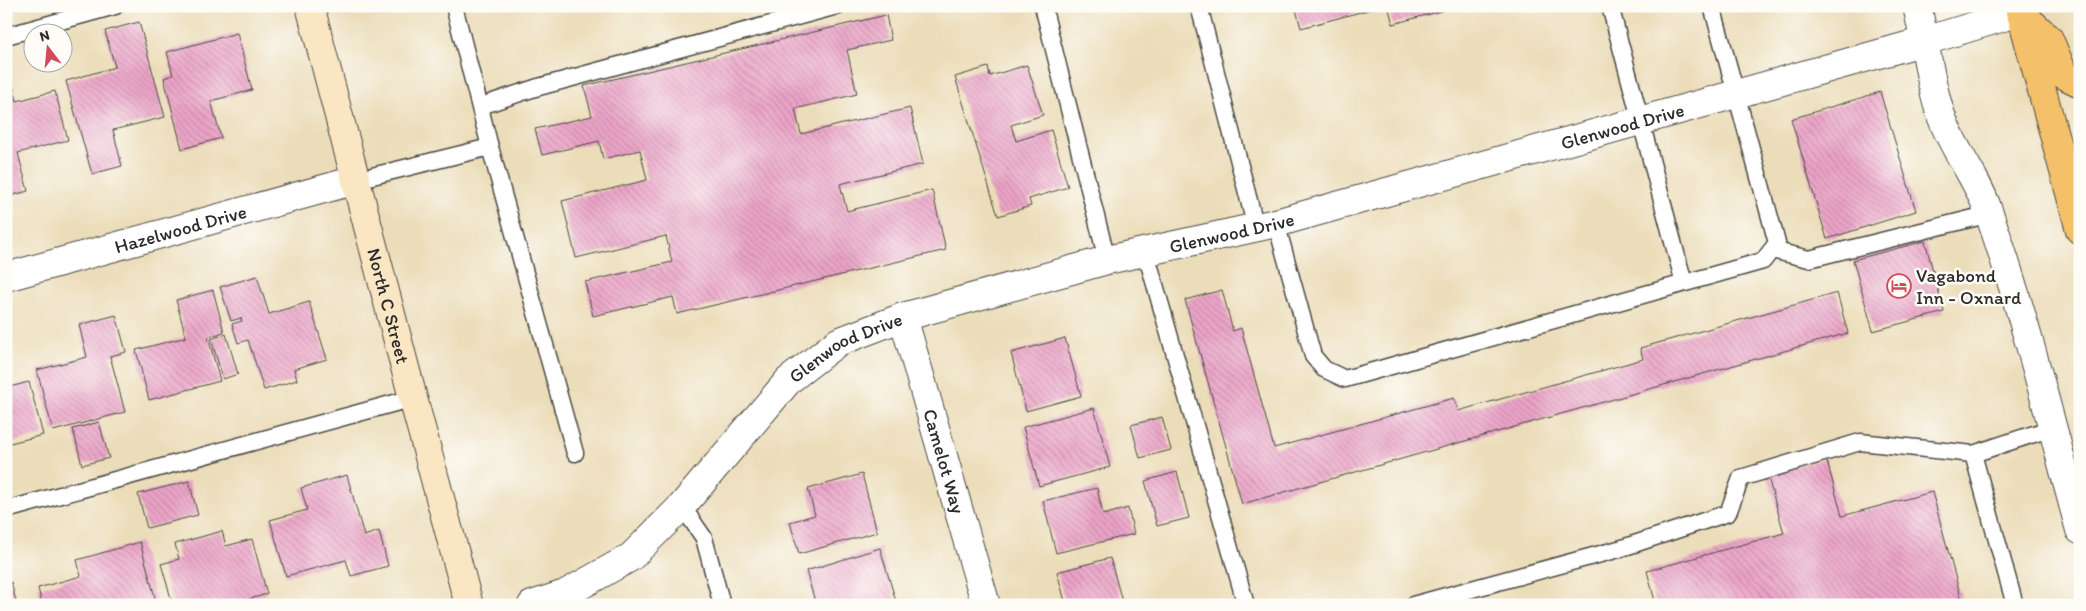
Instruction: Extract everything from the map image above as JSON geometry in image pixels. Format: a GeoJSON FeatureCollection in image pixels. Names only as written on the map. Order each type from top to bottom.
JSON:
{"type":"FeatureCollection","features":[{"type":"Feature","properties":{"kind":"main road"},"geometry":{"type":"LineString","coordinates":[[2020,8],[2049,39],[2064,75],[2080,83]]}},
{"type":"Feature","properties":{"kind":"main road"},"geometry":{"type":"LineString","coordinates":[[2020,8],[2080,230]]}},
{"type":"Feature","properties":{"kind":"street","name":"North C Street"},"geometry":{"type":"LineString","coordinates":[[310,6],[469,605]]}},
{"type":"Feature","properties":{"kind":"street"},"geometry":{"type":"LineString","coordinates":[[1917,6],[1932,84],[1941,116],[1950,139],[1990,214],[2080,530]]}},
{"type":"Feature","properties":{"kind":"street","name":"Glenwood Drive"},"geometry":{"type":"LineString","coordinates":[[532,605],[565,594],[631,557],[682,506],[789,380],[838,342],[903,317],[1107,260],[1146,253],[1266,225],[1925,41],[2020,8]]}},
{"type":"Feature","properties":{"kind":"street","name":"Hazelwood Drive"},"geometry":{"type":"LineString","coordinates":[[6,277],[356,180]]}},
{"type":"Feature","properties":{"kind":"street","name":"Camelot Way"},"geometry":{"type":"LineString","coordinates":[[903,317],[986,605]]}},
{"type":"Feature","properties":{"kind":"lane"},"geometry":{"type":"LineString","coordinates":[[6,36],[115,6]]}},
{"type":"Feature","properties":{"kind":"lane"},"geometry":{"type":"LineString","coordinates":[[454,6],[490,147],[575,453]]}},
{"type":"Feature","properties":{"kind":"lane"},"geometry":{"type":"LineString","coordinates":[[481,106],[535,88],[836,6]]}},
{"type":"Feature","properties":{"kind":"lane"},"geometry":{"type":"LineString","coordinates":[[1043,6],[1107,260]]}},
{"type":"Feature","properties":{"kind":"lane"},"geometry":{"type":"LineString","coordinates":[[1199,6],[1266,225],[1313,356],[1324,369],[1346,380],[1763,261],[1776,243],[1712,6]]}},
{"type":"Feature","properties":{"kind":"lane"},"geometry":{"type":"LineString","coordinates":[[1610,6],[1684,283]]}},
{"type":"Feature","properties":{"kind":"lane"},"geometry":{"type":"LineString","coordinates":[[356,180],[490,147]]}},
{"type":"Feature","properties":{"kind":"lane"},"geometry":{"type":"LineString","coordinates":[[1772,250],[1809,259],[1990,214]]}},
{"type":"Feature","properties":{"kind":"lane"},"geometry":{"type":"LineString","coordinates":[[1146,253],[1246,605]]}},
{"type":"Feature","properties":{"kind":"lane"},"geometry":{"type":"LineString","coordinates":[[6,510],[413,398]]}},
{"type":"Feature","properties":{"kind":"lane"},"geometry":{"type":"LineString","coordinates":[[1413,605],[1619,549],[1728,513],[1740,478],[1860,442],[1973,454],[2052,428]]}},
{"type":"Feature","properties":{"kind":"lane"},"geometry":{"type":"LineString","coordinates":[[1973,454],[2015,605]]}},
{"type":"Feature","properties":{"kind":"lane"},"geometry":{"type":"LineString","coordinates":[[682,506],[704,538],[722,605]]}},
{"type":"Feature","properties":{"kind":"building"},"geometry":{"type":"Polygon","coordinates":[[[1295,6],[1379,6],[1379,7],[1301,28],[1295,6]]]}},
{"type":"Feature","properties":{"kind":"building"},"geometry":{"type":"Polygon","coordinates":[[[1388,6],[1456,6],[1456,7],[1393,24],[1388,6]]]}},
{"type":"Feature","properties":{"kind":"building"},"geometry":{"type":"Polygon","coordinates":[[[886,15],[891,40],[847,50],[857,94],[795,109],[801,134],[910,108],[923,164],[840,184],[847,211],[932,190],[946,250],[677,314],[673,297],[593,316],[585,282],[672,262],[666,236],[576,258],[562,201],[647,180],[640,150],[603,159],[599,141],[542,155],[535,129],[592,116],[584,86],[886,15]]]}},
{"type":"Feature","properties":{"kind":"building"},"geometry":{"type":"Polygon","coordinates":[[[139,22],[165,117],[113,130],[122,166],[92,174],[66,81],[115,67],[105,31],[139,22]]]}},
{"type":"Feature","properties":{"kind":"building"},"geometry":{"type":"Polygon","coordinates":[[[237,33],[252,90],[211,101],[221,138],[182,149],[164,78],[173,75],[167,52],[237,33]]]}},
{"type":"Feature","properties":{"kind":"building"},"geometry":{"type":"Polygon","coordinates":[[[1027,65],[1043,115],[1011,125],[1016,141],[1051,130],[1068,187],[1029,199],[1031,206],[998,216],[955,77],[988,67],[990,76],[1027,65]]]}},
{"type":"Feature","properties":{"kind":"building"},"geometry":{"type":"Polygon","coordinates":[[[10,76],[17,101],[55,91],[68,140],[18,153],[28,191],[6,197],[6,77],[10,76]]]}},
{"type":"Feature","properties":{"kind":"building"},"geometry":{"type":"Polygon","coordinates":[[[1880,92],[1916,211],[1827,239],[1791,119],[1880,92]]]}},
{"type":"Feature","properties":{"kind":"building","name":"Vagabond Inn - Oxnard"},"geometry":{"type":"Polygon","coordinates":[[[1925,241],[1944,312],[1873,331],[1853,260],[1925,241]]]}},
{"type":"Feature","properties":{"kind":"building"},"geometry":{"type":"Polygon","coordinates":[[[257,276],[269,314],[309,302],[327,359],[294,369],[297,380],[264,390],[248,340],[238,343],[232,324],[242,321],[241,318],[231,321],[220,287],[257,276]]]}},
{"type":"Feature","properties":{"kind":"building"},"geometry":{"type":"Polygon","coordinates":[[[213,290],[224,332],[208,337],[220,381],[149,400],[136,350],[186,337],[176,300],[213,290]]]}},
{"type":"Feature","properties":{"kind":"building"},"geometry":{"type":"Polygon","coordinates":[[[1222,290],[1233,331],[1241,328],[1274,448],[1454,398],[1458,411],[1643,359],[1640,348],[1837,293],[1848,333],[1242,504],[1185,300],[1222,290]]]}},
{"type":"Feature","properties":{"kind":"building"},"geometry":{"type":"Polygon","coordinates":[[[116,315],[126,352],[110,356],[125,412],[53,431],[37,370],[87,357],[79,325],[116,315]]]}},
{"type":"Feature","properties":{"kind":"building"},"geometry":{"type":"Polygon","coordinates":[[[226,334],[238,374],[223,379],[211,339],[226,334]]]}},
{"type":"Feature","properties":{"kind":"building"},"geometry":{"type":"Polygon","coordinates":[[[1065,338],[1081,396],[1026,411],[1011,353],[1065,338]]]}},
{"type":"Feature","properties":{"kind":"building"},"geometry":{"type":"Polygon","coordinates":[[[29,382],[43,435],[6,444],[6,388],[29,382]]]}},
{"type":"Feature","properties":{"kind":"building"},"geometry":{"type":"Polygon","coordinates":[[[1094,408],[1110,467],[1039,486],[1023,427],[1094,408]]]}},
{"type":"Feature","properties":{"kind":"building"},"geometry":{"type":"Polygon","coordinates":[[[1162,417],[1171,450],[1140,458],[1131,425],[1162,417]]]}},
{"type":"Feature","properties":{"kind":"building"},"geometry":{"type":"Polygon","coordinates":[[[99,422],[109,458],[82,465],[73,429],[99,422]]]}},
{"type":"Feature","properties":{"kind":"building"},"geometry":{"type":"Polygon","coordinates":[[[1826,458],[1842,516],[1932,492],[1963,605],[1656,605],[1647,571],[1784,533],[1767,474],[1826,458]]]}},
{"type":"Feature","properties":{"kind":"building"},"geometry":{"type":"Polygon","coordinates":[[[1177,472],[1189,518],[1157,526],[1145,481],[1177,472]]]}},
{"type":"Feature","properties":{"kind":"building"},"geometry":{"type":"Polygon","coordinates":[[[862,474],[877,532],[799,554],[790,522],[815,515],[808,489],[862,474]]]}},
{"type":"Feature","properties":{"kind":"building"},"geometry":{"type":"Polygon","coordinates":[[[347,475],[364,536],[379,531],[388,566],[351,576],[346,560],[286,576],[270,520],[307,510],[301,488],[347,475]]]}},
{"type":"Feature","properties":{"kind":"building"},"geometry":{"type":"Polygon","coordinates":[[[189,481],[198,515],[147,528],[138,494],[189,481]]]}},
{"type":"Feature","properties":{"kind":"building"},"geometry":{"type":"Polygon","coordinates":[[[1097,488],[1103,515],[1128,508],[1134,534],[1056,553],[1043,501],[1097,488]]]}},
{"type":"Feature","properties":{"kind":"building"},"geometry":{"type":"Polygon","coordinates":[[[222,531],[226,546],[252,539],[267,594],[229,605],[173,605],[161,564],[179,559],[175,544],[222,531]]]}},
{"type":"Feature","properties":{"kind":"building"},"geometry":{"type":"Polygon","coordinates":[[[140,542],[157,605],[42,605],[38,588],[81,576],[77,560],[140,542]]]}},
{"type":"Feature","properties":{"kind":"building"},"geometry":{"type":"Polygon","coordinates":[[[880,548],[897,605],[816,605],[806,571],[880,548]]]}},
{"type":"Feature","properties":{"kind":"building"},"geometry":{"type":"Polygon","coordinates":[[[1110,558],[1123,605],[1066,605],[1057,572],[1110,558]]]}},
{"type":"Feature","properties":{"kind":"building"},"geometry":{"type":"Polygon","coordinates":[[[11,582],[17,605],[6,605],[6,583],[11,582]]]}},
{"type":"Feature","properties":{"kind":"place","name":"Vagabond Inn - Oxnard"},"geometry":{"type":"Point","coordinates":[1899,286]}}]}
